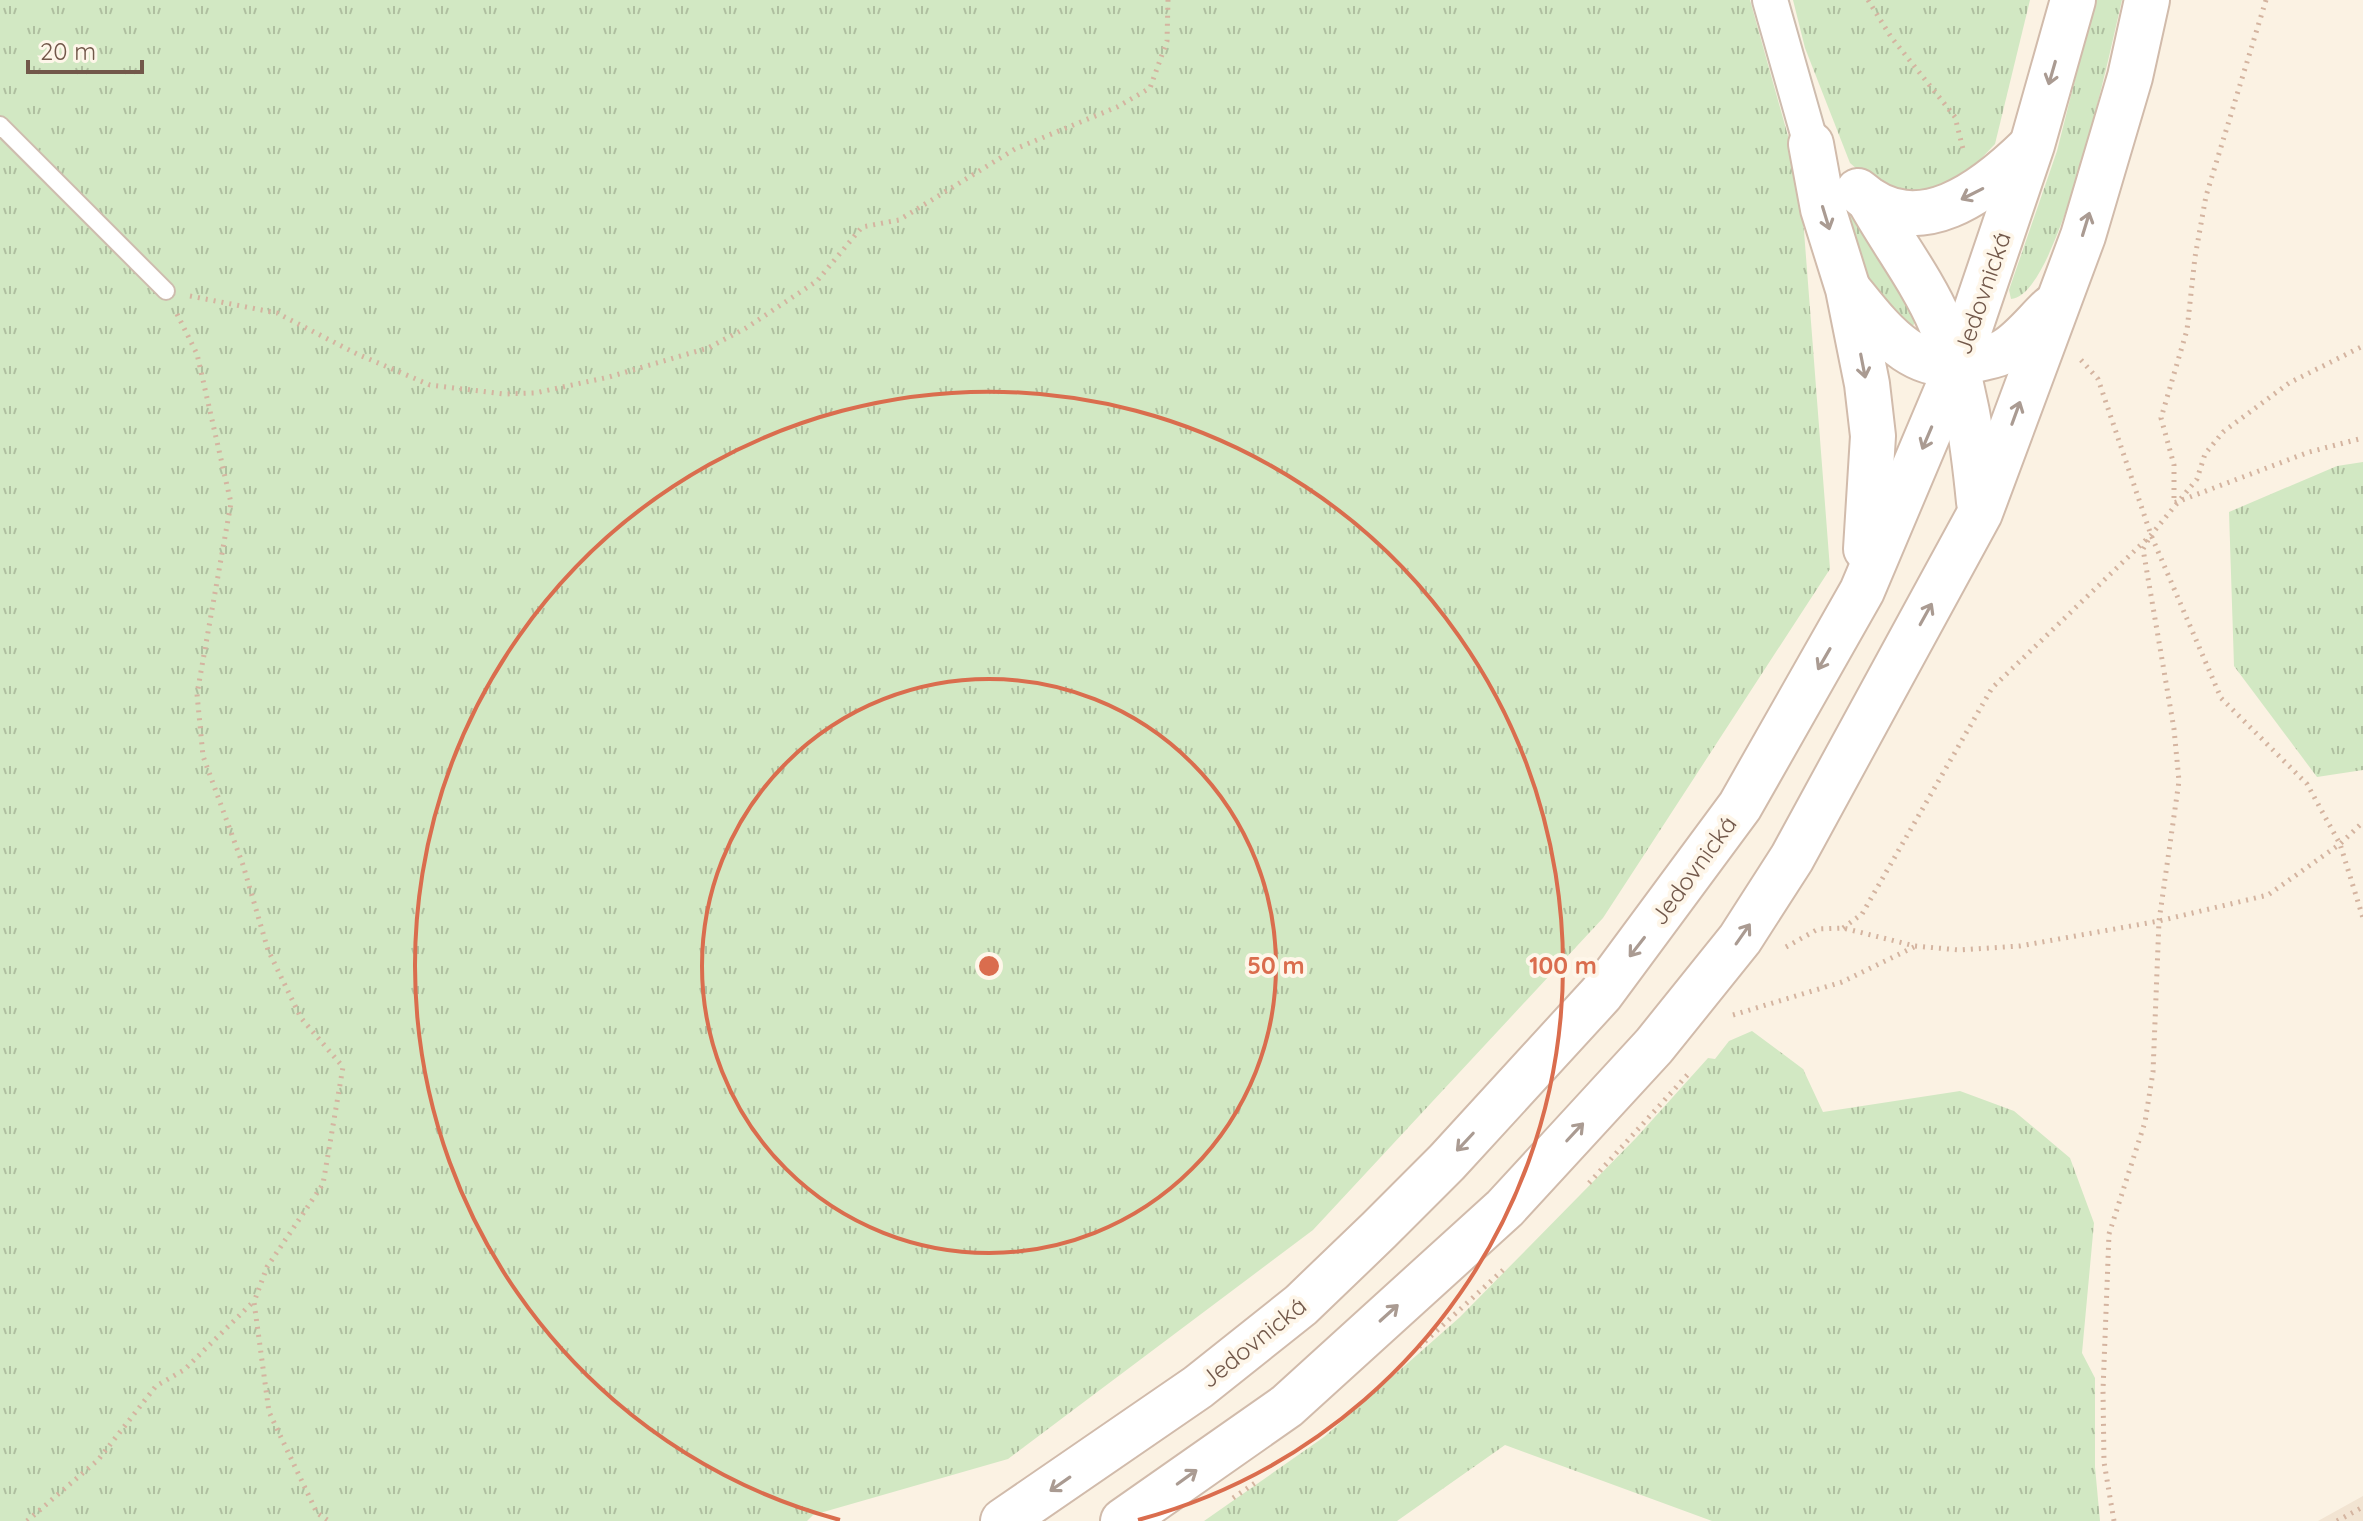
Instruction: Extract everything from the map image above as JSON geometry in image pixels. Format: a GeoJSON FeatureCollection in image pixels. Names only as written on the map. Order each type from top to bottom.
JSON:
{"type":"FeatureCollection","features":[{"type":"Feature","properties":{"kind":"main road","name":"Jedovnická"},"geometry":{"type":"LineString","coordinates":[[1003,1521],[1198,1387],[1301,1305],[1457,1151],[1601,994],[1740,806],[1862,591],[1957,366],[2032,145],[2073,0]]}},
{"type":"Feature","properties":{"kind":"main road"},"geometry":{"type":"LineString","coordinates":[[1123,1521],[1287,1406],[1505,1208],[1654,1046],[1740,939],[1792,858],[1980,513],[2061,298],[2130,77],[2147,0]]}},
{"type":"Feature","properties":{"kind":"main road"},"geometry":{"type":"LineString","coordinates":[[1811,144],[1869,200],[1940,320],[1957,366],[1973,446],[1980,513]]}},
{"type":"Feature","properties":{"kind":"main road"},"geometry":{"type":"LineString","coordinates":[[1811,144],[1823,209],[1848,289],[1873,436],[1862,591]]}},
{"type":"Feature","properties":{"kind":"main road"},"geometry":{"type":"LineString","coordinates":[[1869,200],[1892,211],[1912,213],[1942,209],[1991,184],[2032,145]]}},
{"type":"Feature","properties":{"kind":"main road"},"geometry":{"type":"LineString","coordinates":[[1848,289],[1879,327],[1901,347],[1930,364],[1957,366],[2005,351],[2061,298]]}},
{"type":"Feature","properties":{"kind":"street"},"geometry":{"type":"LineString","coordinates":[[1770,0],[1811,144]]}},
{"type":"Feature","properties":{"kind":"lane"},"geometry":{"type":"LineString","coordinates":[[0,125],[166,291]]}},
{"type":"Feature","properties":{"kind":"path"},"geometry":{"type":"LineString","coordinates":[[166,291],[277,313],[357,354],[430,385],[504,394],[535,393],[609,377],[708,348],[746,328],[817,281],[862,227],[899,220],[1015,149],[1117,107],[1150,88],[1167,41],[1168,0]]}},
{"type":"Feature","properties":{"kind":"path"},"geometry":{"type":"LineString","coordinates":[[1868,0],[1891,37],[1955,117],[1969,178],[1968,196]]}},
{"type":"Feature","properties":{"kind":"path"},"geometry":{"type":"LineString","coordinates":[[2174,503],[2174,465],[2161,418],[2187,330],[2206,196],[2266,0]]}},
{"type":"Feature","properties":{"kind":"path"},"geometry":{"type":"LineString","coordinates":[[27,1521],[98,1460],[156,1386],[184,1370],[254,1302],[267,1267],[323,1184],[343,1067],[301,1018],[268,950],[243,865],[203,756],[197,694],[231,503],[197,354],[166,291]]}},
{"type":"Feature","properties":{"kind":"path"},"geometry":{"type":"LineString","coordinates":[[2114,1521],[2104,1462],[2103,1390],[2109,1234],[2145,1122],[2159,992],[2159,921],[2179,781],[2174,729],[2143,549],[2174,503],[2197,479],[2205,454],[2223,432],[2289,383],[2363,346]]}},
{"type":"Feature","properties":{"kind":"path"},"geometry":{"type":"LineString","coordinates":[[2041,347],[2080,359],[2098,379],[2151,535],[2221,698],[2307,784],[2340,844],[2363,918]]}},
{"type":"Feature","properties":{"kind":"path"},"geometry":{"type":"LineString","coordinates":[[2174,503],[2309,452],[2363,438]]}},
{"type":"Feature","properties":{"kind":"path"},"geometry":{"type":"LineString","coordinates":[[1843,928],[1862,914],[1992,688],[2151,535]]}},
{"type":"Feature","properties":{"kind":"path"},"geometry":{"type":"LineString","coordinates":[[1777,958],[1785,947],[1818,929],[1843,928],[1915,946],[1959,950],[2020,946],[2159,921],[2268,895],[2340,844],[2363,822]]}},
{"type":"Feature","properties":{"kind":"path"},"geometry":{"type":"LineString","coordinates":[[1732,1015],[1831,986],[1915,946]]}},
{"type":"Feature","properties":{"kind":"path"},"geometry":{"type":"LineString","coordinates":[[1723,1027],[1741,1004]]}},
{"type":"Feature","properties":{"kind":"path"},"geometry":{"type":"LineString","coordinates":[[1579,1193],[1678,1089],[1696,1064]]}},
{"type":"Feature","properties":{"kind":"path"},"geometry":{"type":"LineString","coordinates":[[1410,1354],[1509,1265]]}},
{"type":"Feature","properties":{"kind":"path"},"geometry":{"type":"LineString","coordinates":[[254,1302],[269,1412],[317,1513],[329,1521]]}},
{"type":"Feature","properties":{"kind":"path"},"geometry":{"type":"LineString","coordinates":[[1224,1504],[1268,1472]]}},
{"type":"Feature","properties":{"kind":"path"},"geometry":{"type":"LineString","coordinates":[[2337,1521],[2363,1507]]}},
{"type":"Feature","properties":{"kind":"shaded area"},"geometry":{"type":"Polygon","coordinates":[[[2363,1496],[2363,1521],[2318,1521],[2363,1496]]]}},
{"type":"Feature","properties":{"kind":"green space"},"geometry":{"type":"Polygon","coordinates":[[[0,0],[1750,0],[1800,179],[1830,569],[1603,918],[1313,1230],[1008,1459],[813,1515],[807,1521],[0,1521],[0,0]]]}},
{"type":"Feature","properties":{"kind":"green space"},"geometry":{"type":"Polygon","coordinates":[[[1793,0],[2030,0],[1995,144],[1958,183],[1939,194],[1880,189],[1850,163],[1805,48],[1793,0]]]}},
{"type":"Feature","properties":{"kind":"green space"},"geometry":{"type":"Polygon","coordinates":[[[2095,0],[2122,0],[2095,115],[2064,216],[2047,258],[2029,288],[2011,299],[2009,290],[2057,151],[2095,0]]]}},
{"type":"Feature","properties":{"kind":"green space"},"geometry":{"type":"Polygon","coordinates":[[[1841,195],[1848,199],[1916,320],[1912,328],[1892,325],[1858,259],[1841,195]]]}},
{"type":"Feature","properties":{"kind":"green space"},"geometry":{"type":"Polygon","coordinates":[[[2363,462],[2363,770],[2317,777],[2234,666],[2229,512],[2337,466],[2363,462]]]}},
{"type":"Feature","properties":{"kind":"green space"},"geometry":{"type":"Polygon","coordinates":[[[1752,1031],[1803,1069],[1823,1112],[1960,1091],[2014,1111],[2070,1158],[2094,1223],[2082,1353],[2095,1378],[2095,1467],[2100,1521],[1712,1521],[1505,1445],[1397,1521],[1204,1521],[1324,1437],[1460,1317],[1636,1138],[1708,1058],[1715,1059],[1729,1041],[1752,1031]]]}}]}
